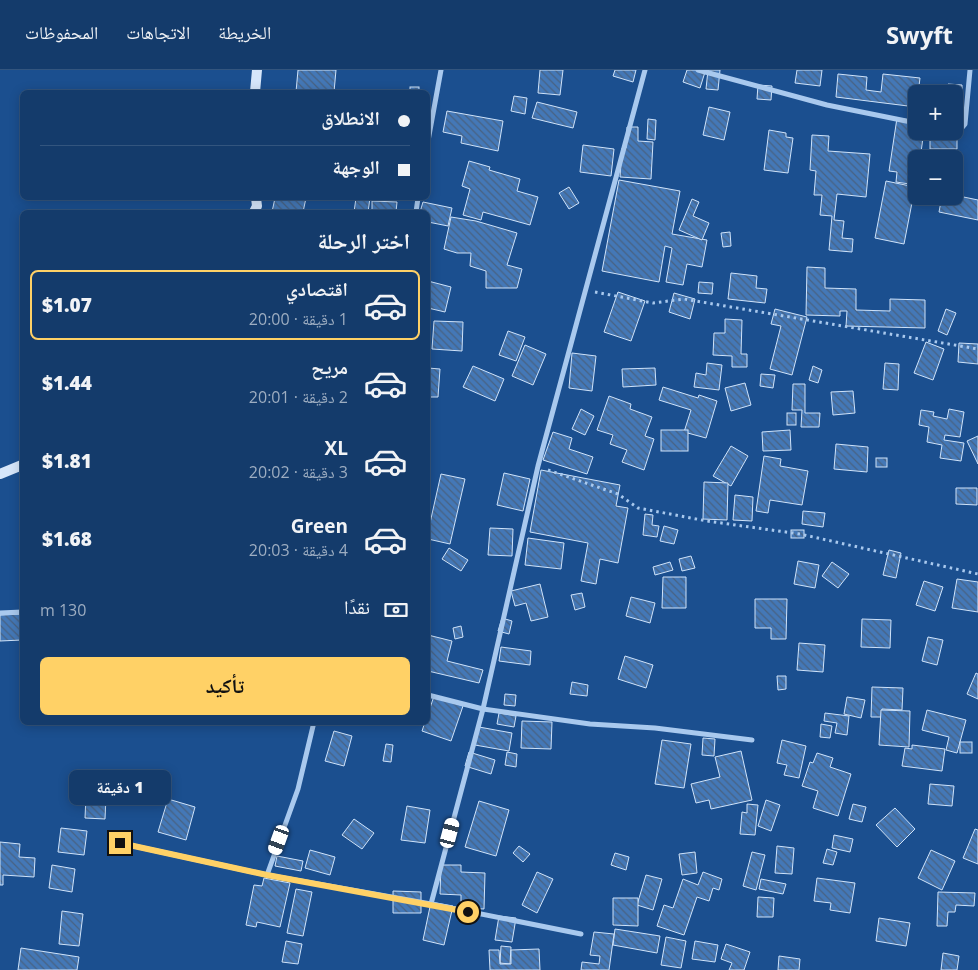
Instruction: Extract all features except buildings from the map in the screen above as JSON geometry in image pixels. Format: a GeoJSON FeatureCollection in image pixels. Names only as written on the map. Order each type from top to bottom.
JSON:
{"type":"FeatureCollection","features":[{"type":"Feature","properties":{"kind":"main road"},"geometry":{"type":"LineString","coordinates":[[255,90],[257,70]]}},
{"type":"Feature","properties":{"kind":"main road"},"geometry":{"type":"LineString","coordinates":[[0,474],[20,466]]}},
{"type":"Feature","properties":{"kind":"street"},"geometry":{"type":"LineString","coordinates":[[430,130],[441,70]]}},
{"type":"Feature","properties":{"kind":"street"},"geometry":{"type":"LineString","coordinates":[[431,904],[484,710],[538,466],[584,290],[645,70]]}},
{"type":"Feature","properties":{"kind":"street"},"geometry":{"type":"LineString","coordinates":[[698,70],[827,105],[908,121]]}},
{"type":"Feature","properties":{"kind":"street"},"geometry":{"type":"LineString","coordinates":[[963,126],[965,124],[970,70]]}},
{"type":"Feature","properties":{"kind":"street"},"geometry":{"type":"LineString","coordinates":[[0,613],[20,612]]}},
{"type":"Feature","properties":{"kind":"street"},"geometry":{"type":"LineString","coordinates":[[430,696],[484,710],[590,724],[655,728],[752,740]]}},
{"type":"Feature","properties":{"kind":"street"},"geometry":{"type":"LineString","coordinates":[[267,875],[298,789],[313,725]]}},
{"type":"Feature","properties":{"kind":"street"},"geometry":{"type":"LineString","coordinates":[[120,843],[267,875],[431,904],[581,934]]}},
{"type":"Feature","properties":{"kind":"path"},"geometry":{"type":"LineString","coordinates":[[584,290],[653,303],[684,298],[978,349]]}},
{"type":"Feature","properties":{"kind":"path"},"geometry":{"type":"LineString","coordinates":[[538,466],[618,494],[638,508],[706,521],[800,534],[978,574]]}},
{"type":"Feature","properties":{"kind":"route"},"geometry":{"type":"LineString","coordinates":[[120,843],[267,875],[468,912]]}}]}
